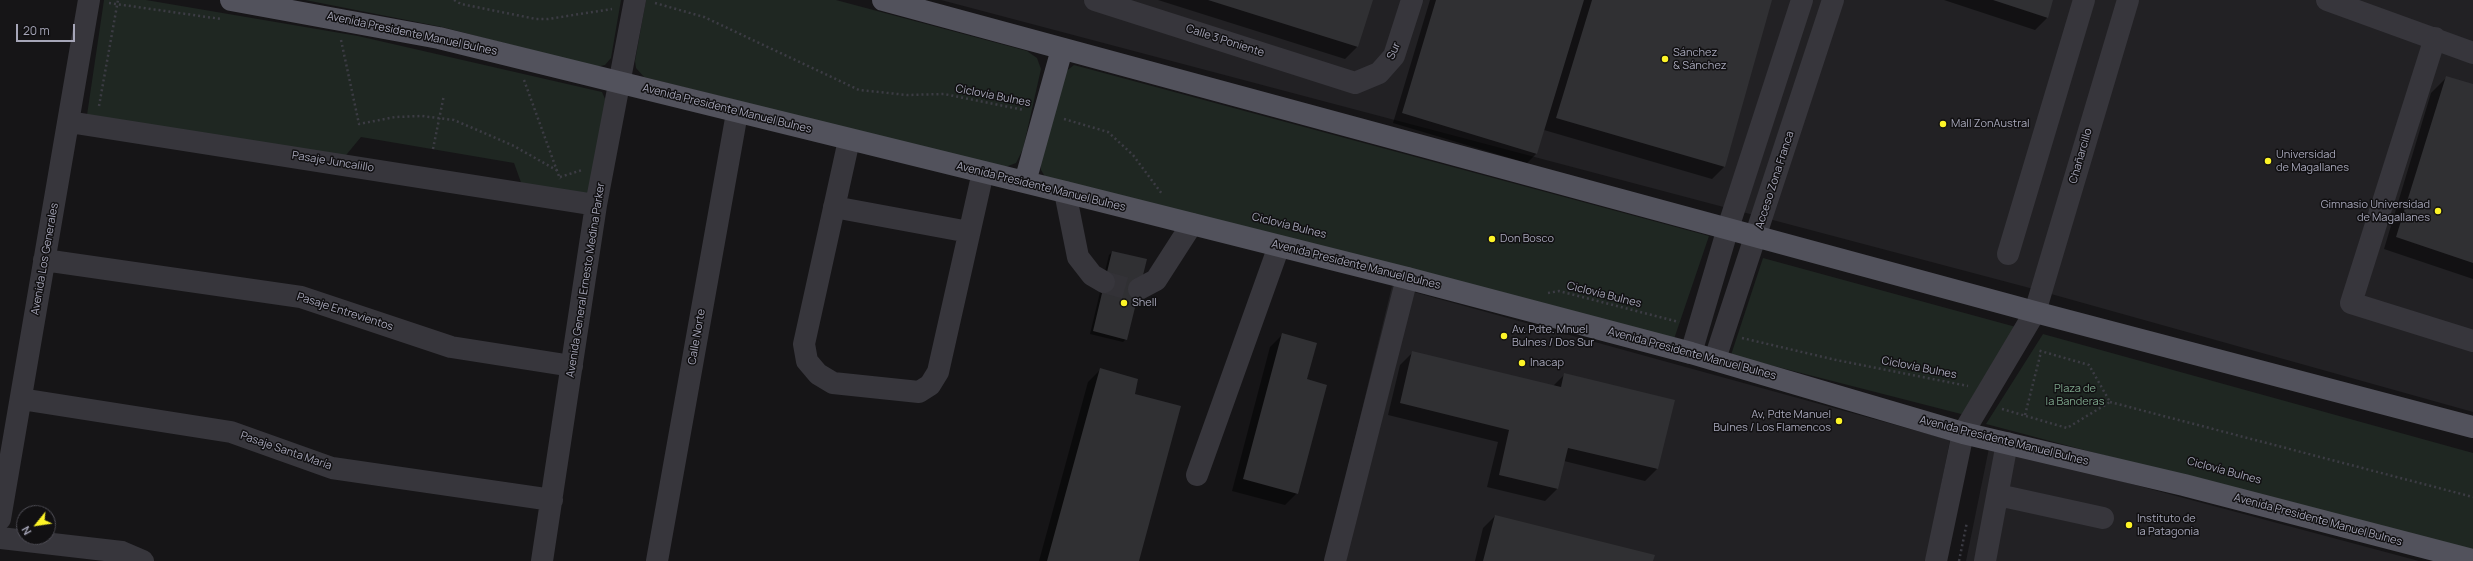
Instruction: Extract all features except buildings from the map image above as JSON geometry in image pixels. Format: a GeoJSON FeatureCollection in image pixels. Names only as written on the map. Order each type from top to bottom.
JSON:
{"type":"FeatureCollection","features":[{"type":"Feature","properties":{"kind":"main road","name":"Avenida Presidente Manuel Bulnes"},"geometry":{"type":"LineString","coordinates":[[231,0],[345,19],[440,38],[621,82],[737,113],[1025,182],[1408,278],[1715,359],[1963,432],[2184,485],[2473,560]]}},
{"type":"Feature","properties":{"kind":"main road"},"geometry":{"type":"LineString","coordinates":[[883,0],[2035,312],[2473,427]]}},
{"type":"Feature","properties":{"kind":"main road"},"geometry":{"type":"LineString","coordinates":[[1025,182],[1062,49]]}},
{"type":"Feature","properties":{"kind":"street","name":"Avenida Los Generales"},"geometry":{"type":"LineString","coordinates":[[0,519],[69,122],[88,0]]}},
{"type":"Feature","properties":{"kind":"street","name":"Calle 3 Poniente"},"geometry":{"type":"LineString","coordinates":[[1095,0],[1355,83]]}},
{"type":"Feature","properties":{"kind":"street","name":"Sur"},"geometry":{"type":"LineString","coordinates":[[1355,83],[1379,73],[1394,56],[1412,0]]}},
{"type":"Feature","properties":{"kind":"street"},"geometry":{"type":"LineString","coordinates":[[1691,353],[1728,228],[1802,0]]}},
{"type":"Feature","properties":{"kind":"street","name":"Acceso Zona Franca"},"geometry":{"type":"LineString","coordinates":[[1715,359],[1757,237],[1833,0]]}},
{"type":"Feature","properties":{"kind":"street"},"geometry":{"type":"LineString","coordinates":[[2008,254],[2084,0]]}},
{"type":"Feature","properties":{"kind":"street","name":"Chañarcillo"},"geometry":{"type":"LineString","coordinates":[[1963,432],[2035,312],[2128,0]]}},
{"type":"Feature","properties":{"kind":"street"},"geometry":{"type":"LineString","coordinates":[[2327,0],[2473,53]]}},
{"type":"Feature","properties":{"kind":"street","name":"Avenida General Ernesto Medina Parker"},"geometry":{"type":"LineString","coordinates":[[542,561],[596,205],[621,82],[639,5]]}},
{"type":"Feature","properties":{"kind":"street"},"geometry":{"type":"LineString","coordinates":[[2435,38],[2351,303],[2473,341]]}},
{"type":"Feature","properties":{"kind":"street","name":"Calle Norte"},"geometry":{"type":"LineString","coordinates":[[657,561],[737,113]]}},
{"type":"Feature","properties":{"kind":"street","name":"Pasaje Juncalillo"},"geometry":{"type":"LineString","coordinates":[[69,122],[596,205]]}},
{"type":"Feature","properties":{"kind":"street"},"geometry":{"type":"LineString","coordinates":[[849,140],[804,344],[807,361],[818,374],[834,382],[919,392],[930,385],[938,372],[983,172]]}},
{"type":"Feature","properties":{"kind":"street"},"geometry":{"type":"LineString","coordinates":[[1065,192],[1078,257],[1092,275],[1104,282]]}},
{"type":"Feature","properties":{"kind":"street"},"geometry":{"type":"LineString","coordinates":[[834,207],[969,232]]}},
{"type":"Feature","properties":{"kind":"street"},"geometry":{"type":"LineString","coordinates":[[1139,289],[1156,280],[1192,224]]}},
{"type":"Feature","properties":{"kind":"street"},"geometry":{"type":"LineString","coordinates":[[1197,475],[1279,246]]}},
{"type":"Feature","properties":{"kind":"street","name":"Pasaje Entrevientos"},"geometry":{"type":"LineString","coordinates":[[44,260],[302,297],[451,347],[572,366]]}},
{"type":"Feature","properties":{"kind":"street"},"geometry":{"type":"LineString","coordinates":[[1335,561],[1408,278]]}},
{"type":"Feature","properties":{"kind":"street","name":"Pasaje Santa María"},"geometry":{"type":"LineString","coordinates":[[21,399],[231,432],[332,468],[552,500]]}},
{"type":"Feature","properties":{"kind":"street"},"geometry":{"type":"LineString","coordinates":[[1936,561],[1963,432]]}},
{"type":"Feature","properties":{"kind":"street"},"geometry":{"type":"LineString","coordinates":[[1984,561],[2007,443]]}},
{"type":"Feature","properties":{"kind":"street"},"geometry":{"type":"LineString","coordinates":[[1998,495],[2103,518]]}},
{"type":"Feature","properties":{"kind":"street"},"geometry":{"type":"LineString","coordinates":[[0,538],[122,552],[143,561]]}},
{"type":"Feature","properties":{"kind":"path"},"geometry":{"type":"LineString","coordinates":[[95,126],[118,0]]}},
{"type":"Feature","properties":{"kind":"path","name":"Ciclovía Bulnes"},"geometry":{"type":"LineString","coordinates":[[454,0],[461,4],[536,19],[548,19],[639,5],[704,17],[859,90],[907,95],[944,94],[997,103],[1108,132],[1125,146],[1156,189],[1167,198]]}},
{"type":"Feature","properties":{"kind":"path"},"geometry":{"type":"LineString","coordinates":[[345,19],[340,38],[359,124],[395,117],[439,118],[454,120],[486,133],[558,172]]}},
{"type":"Feature","properties":{"kind":"path"},"geometry":{"type":"LineString","coordinates":[[524,80],[562,183]]}},
{"type":"Feature","properties":{"kind":"path"},"geometry":{"type":"LineString","coordinates":[[434,149],[444,95]]}},
{"type":"Feature","properties":{"kind":"path","name":"Ciclovía Bulnes"},"geometry":{"type":"LineString","coordinates":[[1544,294],[1559,291],[1699,327]]}},
{"type":"Feature","properties":{"kind":"path","name":"Ciclovía Bulnes"},"geometry":{"type":"LineString","coordinates":[[1723,333],[1836,360],[1988,392],[2006,398],[2001,408]]}},
{"type":"Feature","properties":{"kind":"path"},"geometry":{"type":"LineString","coordinates":[[2031,349],[2089,365],[2110,402],[2473,497]]}},
{"type":"Feature","properties":{"kind":"path"},"geometry":{"type":"LineString","coordinates":[[2025,415],[2041,352]]}},
{"type":"Feature","properties":{"kind":"path"},"geometry":{"type":"LineString","coordinates":[[1999,414],[2001,408],[2067,428],[2110,402]]}},
{"type":"Feature","properties":{"kind":"path"},"geometry":{"type":"LineString","coordinates":[[1959,561],[1969,516]]}},
{"type":"Feature","properties":{"kind":"shaded area"},"geometry":{"type":"Polygon","coordinates":[[[941,0],[2473,0],[2473,412],[2026,287],[941,0]]]}},
{"type":"Feature","properties":{"kind":"shaded area","name":"Inacap"},"geometry":{"type":"Polygon","coordinates":[[[1392,286],[1950,440],[1926,561],[1325,561],[1392,286]]]}},
{"type":"Feature","properties":{"kind":"shaded area","name":"Instituto de la Patagonia"},"geometry":{"type":"Polygon","coordinates":[[[1989,448],[2016,453],[2419,561],[1966,561],[1989,448]]]}},
{"type":"Feature","properties":{"kind":"green space"},"geometry":{"type":"Polygon","coordinates":[[[104,0],[146,0],[358,36],[602,92],[606,101],[592,199],[523,188],[514,163],[361,137],[342,160],[87,115],[104,0]]]}},
{"type":"Feature","properties":{"kind":"green space"},"geometry":{"type":"Polygon","coordinates":[[[305,0],[621,0],[611,58],[605,65],[596,67],[442,27],[305,0]]]}},
{"type":"Feature","properties":{"kind":"green space"},"geometry":{"type":"Polygon","coordinates":[[[646,0],[836,0],[1027,51],[1037,58],[1041,69],[1023,149],[1016,163],[1003,168],[644,77],[636,68],[635,61],[646,0]]]}},
{"type":"Feature","properties":{"kind":"green space"},"geometry":{"type":"Polygon","coordinates":[[[1074,65],[1709,236],[1673,342],[1047,180],[1041,170],[1041,163],[1065,72],[1074,65]]]}},
{"type":"Feature","properties":{"kind":"green space"},"geometry":{"type":"Polygon","coordinates":[[[1763,258],[2016,327],[1965,415],[1731,355],[1763,258]]]}},
{"type":"Feature","properties":{"kind":"green space","name":"Plaza de la Banderas"},"geometry":{"type":"Polygon","coordinates":[[[2043,334],[2473,453],[2473,553],[1986,424],[2043,334]]]}},
{"type":"Feature","properties":{"kind":"tunnel"},"geometry":{"type":"LineString","coordinates":[[1104,282],[1132,290],[1139,289]]}},
{"type":"Feature","properties":{"kind":"place","name":"Sánchez & Sánchez"},"geometry":{"type":"Point","coordinates":[1665,59]}},
{"type":"Feature","properties":{"kind":"place","name":"Mall ZonAustral"},"geometry":{"type":"Point","coordinates":[1943,124]}},
{"type":"Feature","properties":{"kind":"place","name":"Universidad de Magallanes"},"geometry":{"type":"Point","coordinates":[2268,161]}},
{"type":"Feature","properties":{"kind":"place","name":"Gimnasio Universidad de Magallanes"},"geometry":{"type":"Point","coordinates":[2438,211]}},
{"type":"Feature","properties":{"kind":"place","name":"Don Bosco"},"geometry":{"type":"Point","coordinates":[1492,239]}},
{"type":"Feature","properties":{"kind":"place","name":"Shell"},"geometry":{"type":"Point","coordinates":[1124,303]}},
{"type":"Feature","properties":{"kind":"place","name":"Av. Pdte. Mnuel Bulnes / Dos Sur"},"geometry":{"type":"Point","coordinates":[1504,336]}},
{"type":"Feature","properties":{"kind":"place","name":"Inacap"},"geometry":{"type":"Point","coordinates":[1522,363]}},
{"type":"Feature","properties":{"kind":"place","name":"Av, Pdte Manuel Bulnes / Los Flamencos"},"geometry":{"type":"Point","coordinates":[1839,421]}},
{"type":"Feature","properties":{"kind":"place","name":"Instituto de la Patagonia"},"geometry":{"type":"Point","coordinates":[2129,525]}}]}
